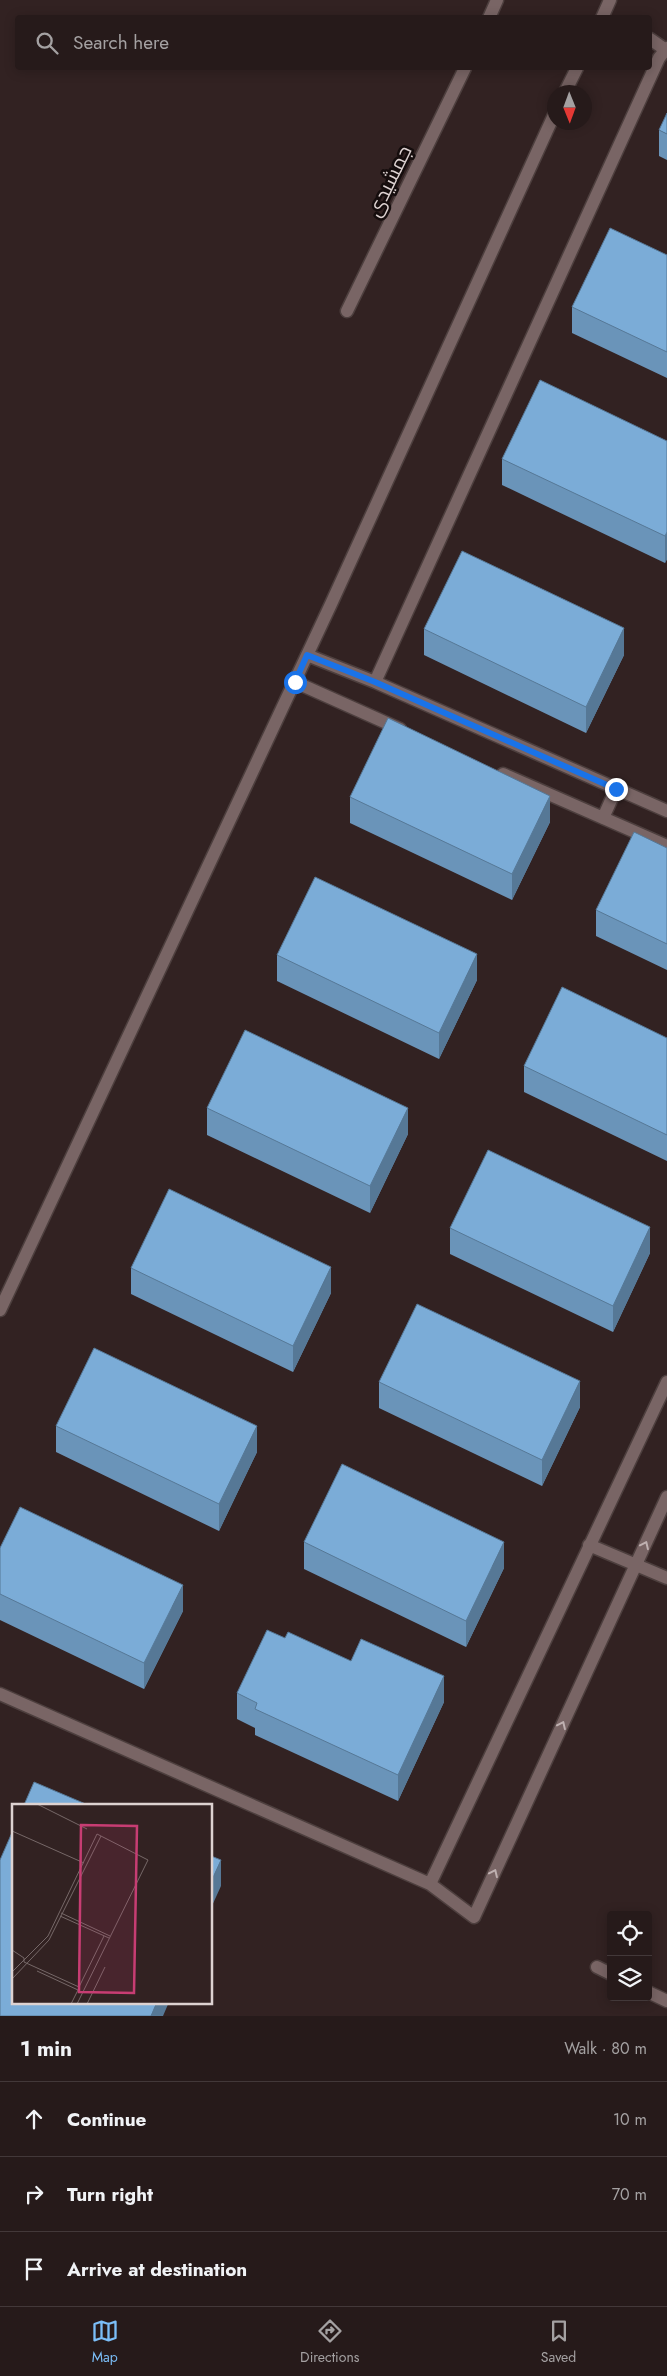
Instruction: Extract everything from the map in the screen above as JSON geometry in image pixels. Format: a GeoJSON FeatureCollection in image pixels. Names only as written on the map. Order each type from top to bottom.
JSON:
{"type":"FeatureCollection","features":[{"type":"Feature","properties":{"kind":"street"},"geometry":{"type":"LineString","coordinates":[[490,15],[498,0]]}},
{"type":"Feature","properties":{"kind":"street"},"geometry":{"type":"LineString","coordinates":[[375,682],[665,54],[652,41]]}},
{"type":"Feature","properties":{"kind":"street","name":"جمشیدی"},"geometry":{"type":"LineString","coordinates":[[347,311],[464,70]]}},
{"type":"Feature","properties":{"kind":"street"},"geometry":{"type":"LineString","coordinates":[[568,85],[576,70]]}},
{"type":"Feature","properties":{"kind":"street"},"geometry":{"type":"LineString","coordinates":[[0,1310],[295,682],[548,130]]}},
{"type":"Feature","properties":{"kind":"street"},"geometry":{"type":"LineString","coordinates":[[307,655],[375,682],[667,812]]}},
{"type":"Feature","properties":{"kind":"street"},"geometry":{"type":"LineString","coordinates":[[295,682],[413,734]]}},
{"type":"Feature","properties":{"kind":"street"},"geometry":{"type":"LineString","coordinates":[[494,770],[667,846]]}},
{"type":"Feature","properties":{"kind":"street"},"geometry":{"type":"LineString","coordinates":[[603,818],[616,789]]}},
{"type":"Feature","properties":{"kind":"street"},"geometry":{"type":"LineString","coordinates":[[430,1884],[667,1382]]}},
{"type":"Feature","properties":{"kind":"street"},"geometry":{"type":"LineString","coordinates":[[0,1694],[430,1884],[474,1917],[667,1497]]}},
{"type":"Feature","properties":{"kind":"street"},"geometry":{"type":"LineString","coordinates":[[589,1545],[667,1578]]}},
{"type":"Feature","properties":{"kind":"street"},"geometry":{"type":"LineString","coordinates":[[597,1967],[607,1972]]}},
{"type":"Feature","properties":{"kind":"street"},"geometry":{"type":"LineString","coordinates":[[652,1994],[667,2001]]}},
{"type":"Feature","properties":{"kind":"building"},"geometry":{"type":"Polygon","coordinates":[[[667,113],[667,134],[659,130],[667,113]]]}},
{"type":"Feature","properties":{"kind":"building"},"geometry":{"type":"Polygon","coordinates":[[[610,228],[667,255],[667,352],[572,307],[610,228]]]}},
{"type":"Feature","properties":{"kind":"building"},"geometry":{"type":"Polygon","coordinates":[[[540,380],[667,441],[667,532],[665,536],[502,459],[540,380]]]}},
{"type":"Feature","properties":{"kind":"building"},"geometry":{"type":"Polygon","coordinates":[[[462,551],[624,628],[586,707],[424,629],[462,551]]]}},
{"type":"Feature","properties":{"kind":"building"},"geometry":{"type":"Polygon","coordinates":[[[388,718],[550,796],[512,874],[350,797],[388,718]]]}},
{"type":"Feature","properties":{"kind":"building"},"geometry":{"type":"Polygon","coordinates":[[[634,832],[667,848],[667,944],[596,910],[634,832]]]}},
{"type":"Feature","properties":{"kind":"building"},"geometry":{"type":"Polygon","coordinates":[[[315,877],[477,954],[439,1033],[277,955],[315,877]]]}},
{"type":"Feature","properties":{"kind":"building"},"geometry":{"type":"Polygon","coordinates":[[[562,987],[667,1038],[667,1135],[524,1066],[562,987]]]}},
{"type":"Feature","properties":{"kind":"building"},"geometry":{"type":"Polygon","coordinates":[[[245,1030],[408,1108],[370,1186],[207,1108],[245,1030]]]}},
{"type":"Feature","properties":{"kind":"building"},"geometry":{"type":"Polygon","coordinates":[[[488,1150],[650,1227],[613,1306],[450,1228],[488,1150]]]}},
{"type":"Feature","properties":{"kind":"building"},"geometry":{"type":"Polygon","coordinates":[[[169,1189],[331,1267],[293,1346],[131,1268],[169,1189]]]}},
{"type":"Feature","properties":{"kind":"building"},"geometry":{"type":"Polygon","coordinates":[[[417,1304],[580,1381],[542,1460],[379,1382],[417,1304]]]}},
{"type":"Feature","properties":{"kind":"building"},"geometry":{"type":"Polygon","coordinates":[[[94,1348],[257,1426],[219,1504],[56,1426],[94,1348]]]}},
{"type":"Feature","properties":{"kind":"building"},"geometry":{"type":"Polygon","coordinates":[[[342,1464],[504,1542],[466,1621],[304,1542],[342,1464]]]}},
{"type":"Feature","properties":{"kind":"building"},"geometry":{"type":"Polygon","coordinates":[[[20,1507],[183,1585],[144,1663],[0,1594],[0,1548],[20,1507]]]}},
{"type":"Feature","properties":{"kind":"building"},"geometry":{"type":"Polygon","coordinates":[[[267,1630],[285,1638],[288,1632],[351,1661],[361,1639],[444,1676],[398,1775],[255,1709],[257,1703],[237,1693],[267,1630]]]}},
{"type":"Feature","properties":{"kind":"building"},"geometry":{"type":"Polygon","coordinates":[[[34,1782],[86,1804],[24,1804],[34,1782]]]}},
{"type":"Feature","properties":{"kind":"building"},"geometry":{"type":"Polygon","coordinates":[[[12,1833],[12,2004],[156,2004],[151,2016],[0,2016],[0,1860],[12,1833]]]}},
{"type":"Feature","properties":{"kind":"building"},"geometry":{"type":"Polygon","coordinates":[[[212,1856],[221,1860],[212,1880],[212,1856]]]}},
{"type":"Feature","properties":{"kind":"route"},"geometry":{"type":"LineString","coordinates":[[295,682],[307,655],[375,682],[616,789]]}}]}
